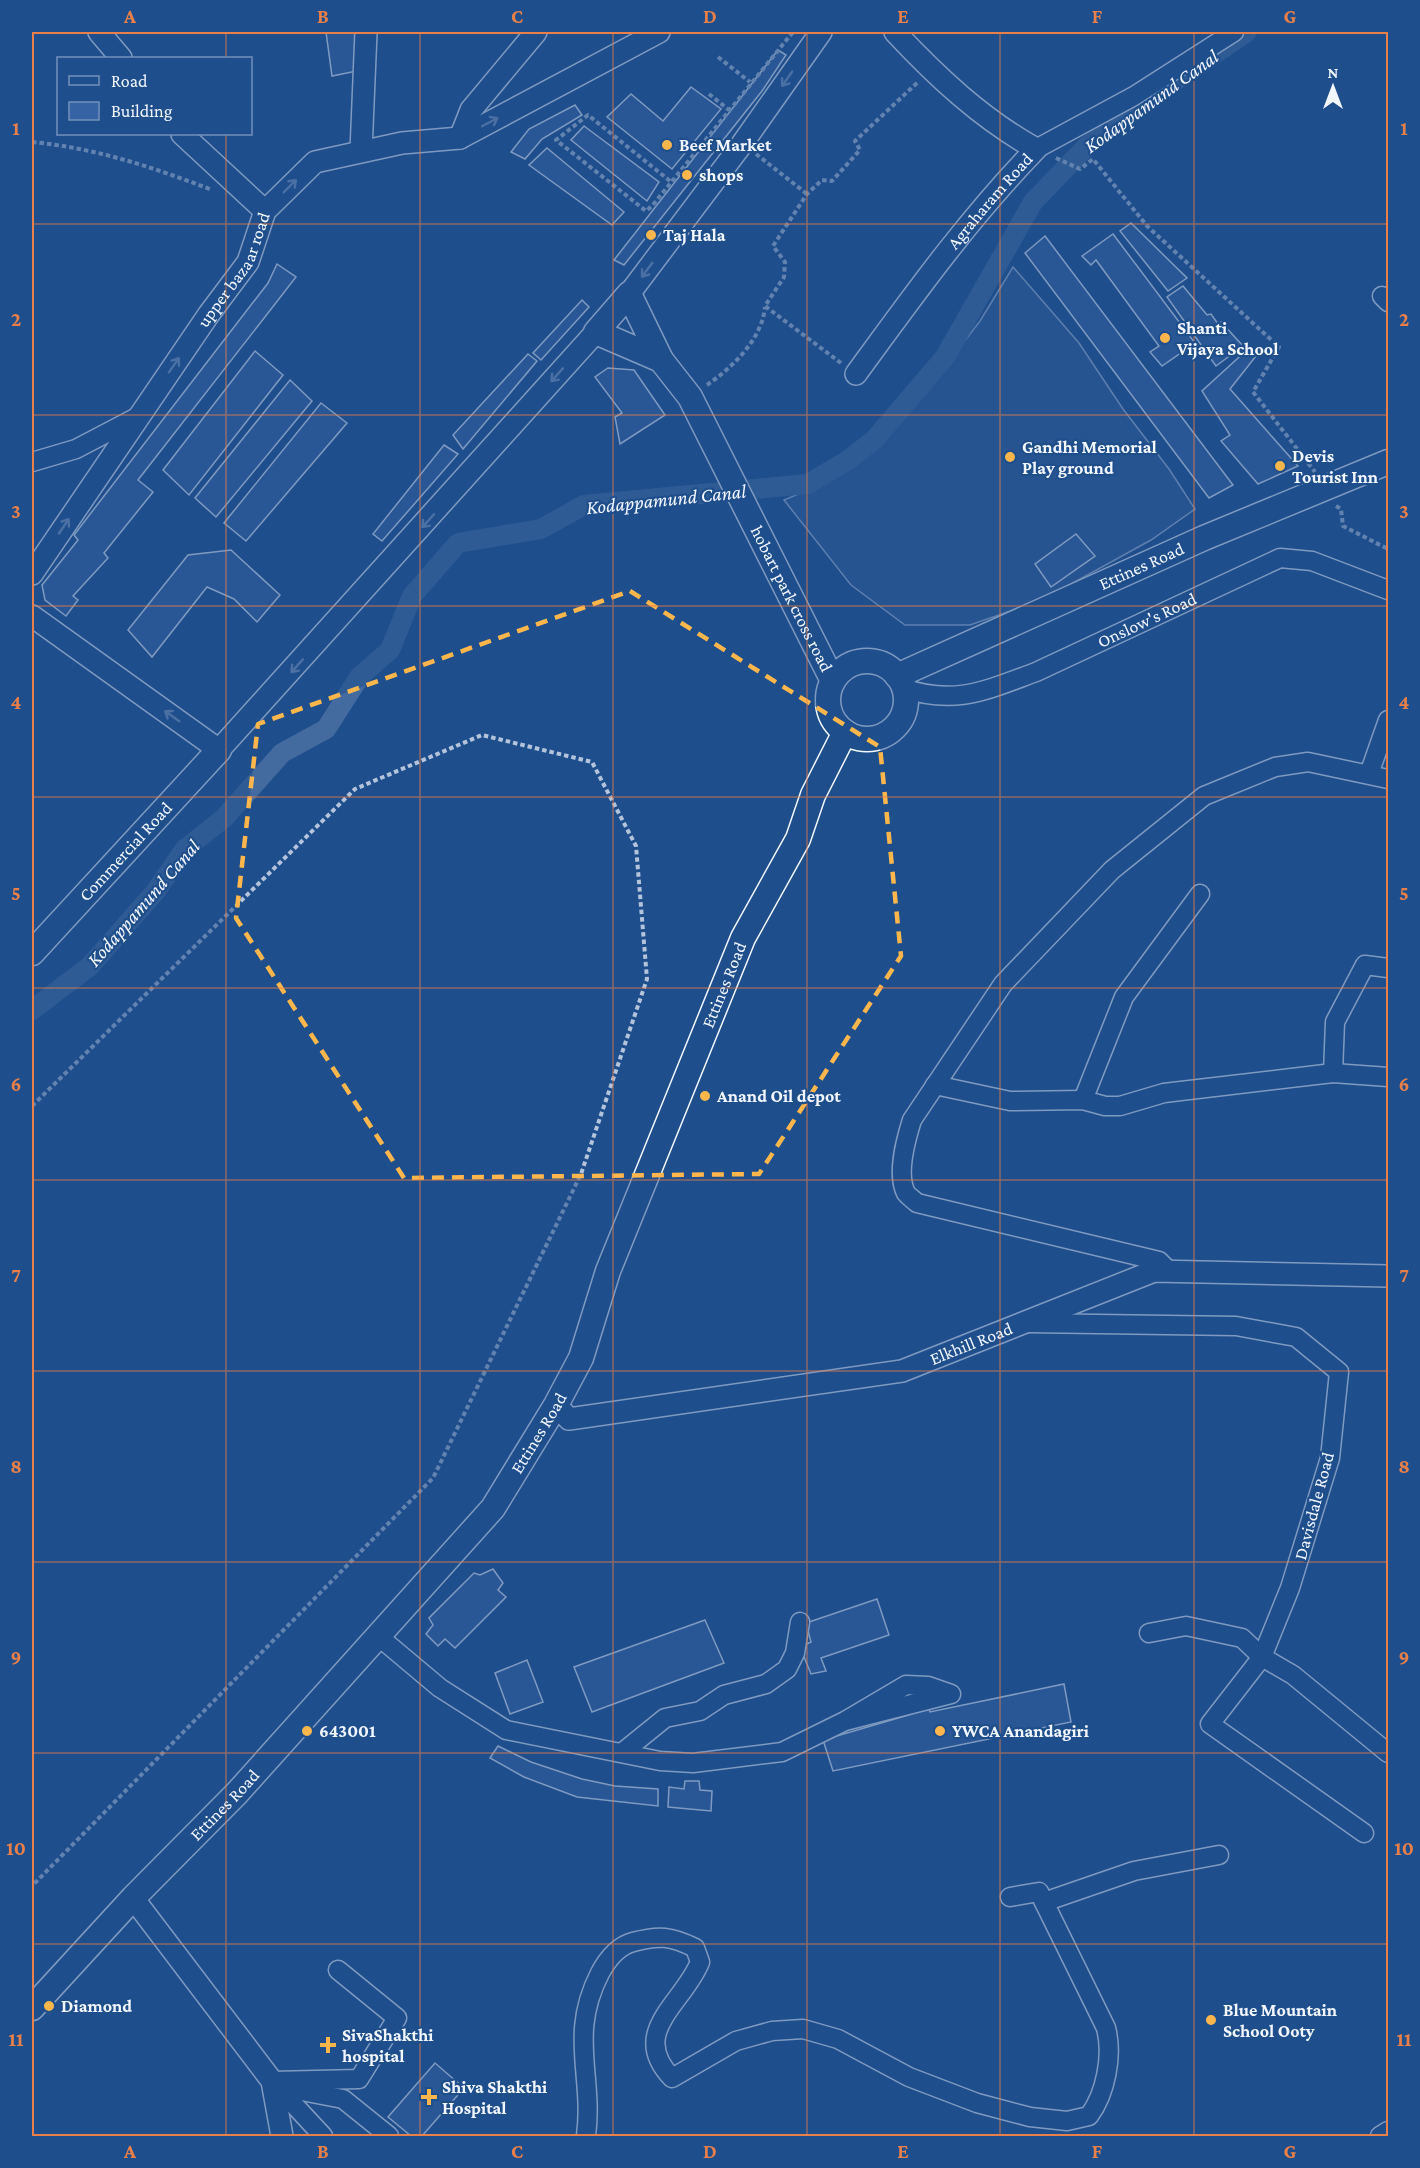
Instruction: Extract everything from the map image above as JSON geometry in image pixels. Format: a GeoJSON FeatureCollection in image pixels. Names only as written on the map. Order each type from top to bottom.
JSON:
{"type":"FeatureCollection","features":[{"type":"Feature","properties":{"kind":"main road"},"geometry":{"type":"LineString","coordinates":[[629,294],[596,332],[661,360]]}},
{"type":"Feature","properties":{"kind":"main road","name":"hobart park cross road"},"geometry":{"type":"LineString","coordinates":[[629,294],[661,360],[690,397],[748,508],[833,681]]}},
{"type":"Feature","properties":{"kind":"main road","name":"Ettines Road"},"geometry":{"type":"LineString","coordinates":[[900,682],[1319,489],[1389,462]]}},
{"type":"Feature","properties":{"kind":"main road"},"geometry":{"type":"LineString","coordinates":[[864,661],[888,667],[900,682],[904,711],[890,731],[868,739],[845,732],[830,714],[828,703],[833,681],[851,664],[864,661]]}},
{"type":"Feature","properties":{"kind":"main road","name":"Ettines Road"},"geometry":{"type":"LineString","coordinates":[[32,2008],[133,1898],[237,1793],[493,1508],[556,1405],[581,1358],[608,1271],[743,938],[798,839],[813,795],[845,732]]}},
{"type":"Feature","properties":{"kind":"main road","name":"Commercial Road"},"geometry":{"type":"LineString","coordinates":[[32,953],[219,750]]}},
{"type":"Feature","properties":{"kind":"street"},"geometry":{"type":"LineString","coordinates":[[99,32],[120,57]]}},
{"type":"Feature","properties":{"kind":"street"},"geometry":{"type":"LineString","coordinates":[[361,151],[366,32]]}},
{"type":"Feature","properties":{"kind":"street"},"geometry":{"type":"LineString","coordinates":[[460,138],[471,110],[536,32]]}},
{"type":"Feature","properties":{"kind":"street","name":"upper bazaar road"},"geometry":{"type":"LineString","coordinates":[[32,574],[139,416],[248,262],[265,211],[315,162],[361,151],[460,138],[659,32]]}},
{"type":"Feature","properties":{"kind":"street"},"geometry":{"type":"LineString","coordinates":[[629,294],[742,144],[821,32]]}},
{"type":"Feature","properties":{"kind":"street","name":"Agraharam Road"},"geometry":{"type":"LineString","coordinates":[[856,374],[925,279],[992,195],[1036,149],[1001,130],[930,69],[895,32]]}},
{"type":"Feature","properties":{"kind":"street"},"geometry":{"type":"LineString","coordinates":[[1036,149],[1134,96],[1234,32]]}},
{"type":"Feature","properties":{"kind":"street"},"geometry":{"type":"LineString","coordinates":[[183,135],[265,211]]}},
{"type":"Feature","properties":{"kind":"street"},"geometry":{"type":"LineString","coordinates":[[32,616],[219,750],[596,332]]}},
{"type":"Feature","properties":{"kind":"street"},"geometry":{"type":"LineString","coordinates":[[32,462],[76,449],[139,416]]}},
{"type":"Feature","properties":{"kind":"street","name":"Onslow's Road"},"geometry":{"type":"LineString","coordinates":[[900,682],[936,696],[959,697],[998,686],[1036,672],[1280,558],[1312,561],[1389,590]]}},
{"type":"Feature","properties":{"kind":"street"},"geometry":{"type":"LineString","coordinates":[[1369,774],[1389,720]]}},
{"type":"Feature","properties":{"kind":"street"},"geometry":{"type":"LineString","coordinates":[[1169,1271],[1159,1261],[917,1203],[906,1192],[904,1144],[912,1120],[1003,984],[1112,870],[1204,796],[1275,767],[1308,762],[1389,779]]}},
{"type":"Feature","properties":{"kind":"street"},"geometry":{"type":"LineString","coordinates":[[1083,1100],[1124,997],[1200,894]]}},
{"type":"Feature","properties":{"kind":"street"},"geometry":{"type":"LineString","coordinates":[[1333,1073],[1335,1022],[1365,965],[1389,968]]}},
{"type":"Feature","properties":{"kind":"street"},"geometry":{"type":"LineString","coordinates":[[935,1085],[1010,1101],[1083,1100],[1105,1106],[1120,1106],[1164,1093],[1333,1073],[1389,1077]]}},
{"type":"Feature","properties":{"kind":"street","name":"Elkhill Road"},"geometry":{"type":"LineString","coordinates":[[556,1405],[569,1419],[902,1371],[1154,1271],[1389,1276]]}},
{"type":"Feature","properties":{"kind":"street","name":"Davisdale Road"},"geometry":{"type":"LineString","coordinates":[[1025,1323],[1236,1326],[1296,1337],[1339,1372],[1330,1458],[1290,1588],[1262,1657]]}},
{"type":"Feature","properties":{"kind":"street"},"geometry":{"type":"LineString","coordinates":[[623,1752],[665,1718],[700,1711],[724,1695],[766,1684],[787,1669],[795,1653],[800,1622]]}},
{"type":"Feature","properties":{"kind":"street"},"geometry":{"type":"LineString","coordinates":[[1149,1633],[1186,1626],[1242,1638],[1262,1657],[1293,1675],[1389,1753]]}},
{"type":"Feature","properties":{"kind":"street"},"geometry":{"type":"LineString","coordinates":[[378,1636],[440,1688],[506,1731],[660,1761],[693,1763],[782,1752],[845,1720]]}},
{"type":"Feature","properties":{"kind":"street"},"geometry":{"type":"LineString","coordinates":[[1262,1657],[1210,1724],[1364,1833]]}},
{"type":"Feature","properties":{"kind":"street"},"geometry":{"type":"LineString","coordinates":[[1044,1902],[1134,1872],[1220,1856]]}},
{"type":"Feature","properties":{"kind":"street"},"geometry":{"type":"LineString","coordinates":[[586,2136],[586,2089],[582,2053],[584,2022],[590,1992],[607,1960],[626,1944],[650,1937],[673,1938],[695,1948],[700,1962],[694,1978],[667,2010],[657,2032],[654,2049],[659,2065],[672,2078],[736,2041],[771,2031],[803,2029],[838,2039],[909,2077],[977,2103],[1030,2117],[1067,2121],[1089,2116],[1098,2104],[1110,2045],[1106,2028],[1039,1892],[1010,1897]]}},
{"type":"Feature","properties":{"kind":"street"},"geometry":{"type":"LineString","coordinates":[[133,1898],[275,2084],[323,2136]]}},
{"type":"Feature","properties":{"kind":"street"},"geometry":{"type":"LineString","coordinates":[[275,2084],[359,2079],[397,2018],[338,1970]]}},
{"type":"Feature","properties":{"kind":"street"},"geometry":{"type":"LineString","coordinates":[[275,2084],[282,2136]]}},
{"type":"Feature","properties":{"kind":"street"},"geometry":{"type":"LineString","coordinates":[[275,2084],[343,2099],[390,2136]]}},
{"type":"Feature","properties":{"kind":"street"},"geometry":{"type":"LineString","coordinates":[[1380,2136],[1389,2131]]}},
{"type":"Feature","properties":{"kind":"path"},"geometry":{"type":"LineString","coordinates":[[670,182],[588,115],[556,140],[646,211],[670,182],[729,110],[750,82],[793,32]]}},
{"type":"Feature","properties":{"kind":"path"},"geometry":{"type":"LineString","coordinates":[[718,57],[750,82]]}},
{"type":"Feature","properties":{"kind":"path"},"geometry":{"type":"LineString","coordinates":[[690,397],[731,368],[763,322],[765,306],[784,277],[785,262],[773,246],[807,194],[822,180],[832,181],[860,150],[855,141],[930,69]]}},
{"type":"Feature","properties":{"kind":"path"},"geometry":{"type":"LineString","coordinates":[[709,93],[729,110]]}},
{"type":"Feature","properties":{"kind":"path"},"geometry":{"type":"LineString","coordinates":[[32,142],[71,146],[148,165],[222,194]]}},
{"type":"Feature","properties":{"kind":"path"},"geometry":{"type":"LineString","coordinates":[[742,144],[807,194]]}},
{"type":"Feature","properties":{"kind":"path"},"geometry":{"type":"LineString","coordinates":[[1080,169],[1093,159],[1147,226],[1279,347],[1253,392],[1319,489],[1341,509],[1343,526],[1389,549]]}},
{"type":"Feature","properties":{"kind":"path"},"geometry":{"type":"LineString","coordinates":[[765,306],[856,374]]}},
{"type":"Feature","properties":{"kind":"path"},"geometry":{"type":"LineString","coordinates":[[32,1106],[354,789],[482,735],[592,762],[636,846],[647,979],[581,1174],[433,1478],[32,1886]]}},
{"type":"Feature","properties":{"kind":"highlighted area"},"geometry":{"type":"Polygon","coordinates":[[[630,591],[880,747],[901,956],[759,1174],[404,1178],[236,918],[258,724],[630,591]]]}},
{"type":"Feature","properties":{"kind":"shaded area","name":"Gandhi Memorial Play ground"},"geometry":{"type":"Polygon","coordinates":[[[1013,267],[1079,343],[1195,509],[1151,540],[1042,600],[970,625],[905,625],[851,585],[784,500],[829,481],[877,445],[931,384],[980,321],[1013,267]]]}},
{"type":"Feature","properties":{"kind":"building"},"geometry":{"type":"Polygon","coordinates":[[[326,32],[361,32],[362,70],[332,76],[326,32]]]}},
{"type":"Feature","properties":{"kind":"building","name":"shops"},"geometry":{"type":"Polygon","coordinates":[[[778,50],[786,55],[762,91],[624,265],[614,260],[778,50]]]}},
{"type":"Feature","properties":{"kind":"building","name":"Beef Market"},"geometry":{"type":"Polygon","coordinates":[[[691,87],[721,109],[672,169],[607,117],[631,94],[663,121],[691,87]]]}},
{"type":"Feature","properties":{"kind":"building"},"geometry":{"type":"Polygon","coordinates":[[[575,105],[582,115],[542,139],[525,159],[511,152],[529,129],[575,105]]]}},
{"type":"Feature","properties":{"kind":"building"},"geometry":{"type":"Polygon","coordinates":[[[584,126],[659,182],[647,201],[571,140],[584,126]]]}},
{"type":"Feature","properties":{"kind":"building"},"geometry":{"type":"Polygon","coordinates":[[[547,148],[624,212],[612,225],[529,165],[547,148]]]}},
{"type":"Feature","properties":{"kind":"building"},"geometry":{"type":"Polygon","coordinates":[[[1131,223],[1187,278],[1168,291],[1120,231],[1131,223]]]}},
{"type":"Feature","properties":{"kind":"building"},"geometry":{"type":"Polygon","coordinates":[[[1113,234],[1195,343],[1162,366],[1150,352],[1159,346],[1096,260],[1091,265],[1082,256],[1113,234]]]}},
{"type":"Feature","properties":{"kind":"building"},"geometry":{"type":"Polygon","coordinates":[[[1045,236],[1233,485],[1209,498],[1025,253],[1045,236]]]}},
{"type":"Feature","properties":{"kind":"building"},"geometry":{"type":"Polygon","coordinates":[[[277,264],[296,277],[138,480],[153,492],[104,553],[108,558],[73,596],[78,600],[66,616],[45,600],[42,585],[78,540],[74,535],[268,283],[277,264]]]}},
{"type":"Feature","properties":{"kind":"building"},"geometry":{"type":"Polygon","coordinates":[[[1183,286],[1207,315],[1211,314],[1218,324],[1221,322],[1243,346],[1216,366],[1167,297],[1183,286]]]}},
{"type":"Feature","properties":{"kind":"building"},"geometry":{"type":"Polygon","coordinates":[[[582,300],[589,307],[541,360],[533,353],[582,300]]]}},
{"type":"Feature","properties":{"kind":"building"},"geometry":{"type":"Polygon","coordinates":[[[1249,348],[1256,356],[1230,389],[1298,466],[1258,484],[1221,441],[1230,435],[1202,391],[1249,348]]]}},
{"type":"Feature","properties":{"kind":"building"},"geometry":{"type":"Polygon","coordinates":[[[255,351],[283,375],[189,495],[163,470],[255,351]]]}},
{"type":"Feature","properties":{"kind":"building"},"geometry":{"type":"Polygon","coordinates":[[[528,354],[537,361],[463,449],[453,435],[528,354]]]}},
{"type":"Feature","properties":{"kind":"building"},"geometry":{"type":"Polygon","coordinates":[[[608,368],[634,370],[665,415],[620,444],[615,417],[622,413],[595,377],[608,368]]]}},
{"type":"Feature","properties":{"kind":"building"},"geometry":{"type":"Polygon","coordinates":[[[290,380],[312,401],[216,517],[195,498],[290,380]]]}},
{"type":"Feature","properties":{"kind":"building"},"geometry":{"type":"Polygon","coordinates":[[[321,403],[347,423],[246,541],[224,523],[321,403]]]}},
{"type":"Feature","properties":{"kind":"building"},"geometry":{"type":"Polygon","coordinates":[[[444,445],[458,454],[382,541],[373,534],[444,445]]]}},
{"type":"Feature","properties":{"kind":"building"},"geometry":{"type":"Polygon","coordinates":[[[1076,534],[1095,556],[1051,587],[1035,564],[1076,534]]]}},
{"type":"Feature","properties":{"kind":"building"},"geometry":{"type":"Polygon","coordinates":[[[231,550],[280,595],[257,622],[234,599],[207,587],[152,657],[128,630],[188,555],[231,550]]]}},
{"type":"Feature","properties":{"kind":"building"},"geometry":{"type":"Polygon","coordinates":[[[493,1569],[503,1583],[498,1590],[506,1597],[455,1648],[445,1639],[438,1646],[426,1634],[433,1625],[429,1618],[474,1573],[480,1575],[493,1569]]]}},
{"type":"Feature","properties":{"kind":"building"},"geometry":{"type":"Polygon","coordinates":[[[877,1599],[889,1635],[821,1658],[826,1671],[811,1674],[800,1647],[811,1642],[806,1623],[877,1599]]]}},
{"type":"Feature","properties":{"kind":"building"},"geometry":{"type":"Polygon","coordinates":[[[705,1620],[724,1663],[592,1712],[574,1667],[705,1620]]]}},
{"type":"Feature","properties":{"kind":"building"},"geometry":{"type":"Polygon","coordinates":[[[527,1660],[543,1702],[510,1714],[495,1673],[527,1660]]]}},
{"type":"Feature","properties":{"kind":"building","name":"YWCA Anandagiri"},"geometry":{"type":"Polygon","coordinates":[[[1064,1684],[1071,1722],[833,1771],[823,1740],[912,1714],[907,1696],[924,1693],[930,1712],[1064,1684]]]}},
{"type":"Feature","properties":{"kind":"building"},"geometry":{"type":"Polygon","coordinates":[[[498,1746],[531,1762],[582,1779],[615,1786],[658,1789],[658,1806],[577,1797],[524,1777],[490,1758],[498,1746]]]}},
{"type":"Feature","properties":{"kind":"building"},"geometry":{"type":"Polygon","coordinates":[[[685,1781],[699,1781],[700,1790],[712,1791],[711,1811],[668,1807],[669,1787],[684,1789],[685,1781]]]}},
{"type":"Feature","properties":{"kind":"building"},"geometry":{"type":"Polygon","coordinates":[[[435,2063],[464,2088],[422,2136],[411,2136],[388,2117],[435,2063]]]}},
{"type":"Feature","properties":{"kind":"waterway","name":"Kodappamund Canal"},"geometry":{"type":"LineString","coordinates":[[32,1010],[90,966],[155,892],[185,849],[224,818],[282,753],[326,729],[360,676],[390,650],[412,596],[458,543],[541,529],[584,505],[808,484],[848,460],[874,440],[945,357],[1033,202],[1087,146],[1150,98],[1247,32]]}},
{"type":"Feature","properties":{"kind":"place","name":"Beef Market"},"geometry":{"type":"Point","coordinates":[667,145]}},
{"type":"Feature","properties":{"kind":"place","name":"shops"},"geometry":{"type":"Point","coordinates":[687,175]}},
{"type":"Feature","properties":{"kind":"place","name":"Taj Hala"},"geometry":{"type":"Point","coordinates":[651,235]}},
{"type":"Feature","properties":{"kind":"place","name":"Shanti Vijaya School"},"geometry":{"type":"Point","coordinates":[1165,338]}},
{"type":"Feature","properties":{"kind":"place","name":"Gandhi Memorial Play ground"},"geometry":{"type":"Point","coordinates":[1010,457]}},
{"type":"Feature","properties":{"kind":"place","name":"Devis Tourist Inn"},"geometry":{"type":"Point","coordinates":[1280,466]}},
{"type":"Feature","properties":{"kind":"place","name":"Anand Oil depot"},"geometry":{"type":"Point","coordinates":[705,1096]}},
{"type":"Feature","properties":{"kind":"place","name":"643001"},"geometry":{"type":"Point","coordinates":[307,1731]}},
{"type":"Feature","properties":{"kind":"place","name":"YWCA Anandagiri"},"geometry":{"type":"Point","coordinates":[940,1731]}},
{"type":"Feature","properties":{"kind":"place","name":"Diamond"},"geometry":{"type":"Point","coordinates":[49,2006]}},
{"type":"Feature","properties":{"kind":"place","name":"Blue Mountain School Ooty"},"geometry":{"type":"Point","coordinates":[1211,2020]}},
{"type":"Feature","properties":{"kind":"place","name":"SivaShakthi hospital"},"geometry":{"type":"Point","coordinates":[328,2045]}},
{"type":"Feature","properties":{"kind":"place","name":"Shiva Shakthi Hospital"},"geometry":{"type":"Point","coordinates":[429,2097]}}]}
